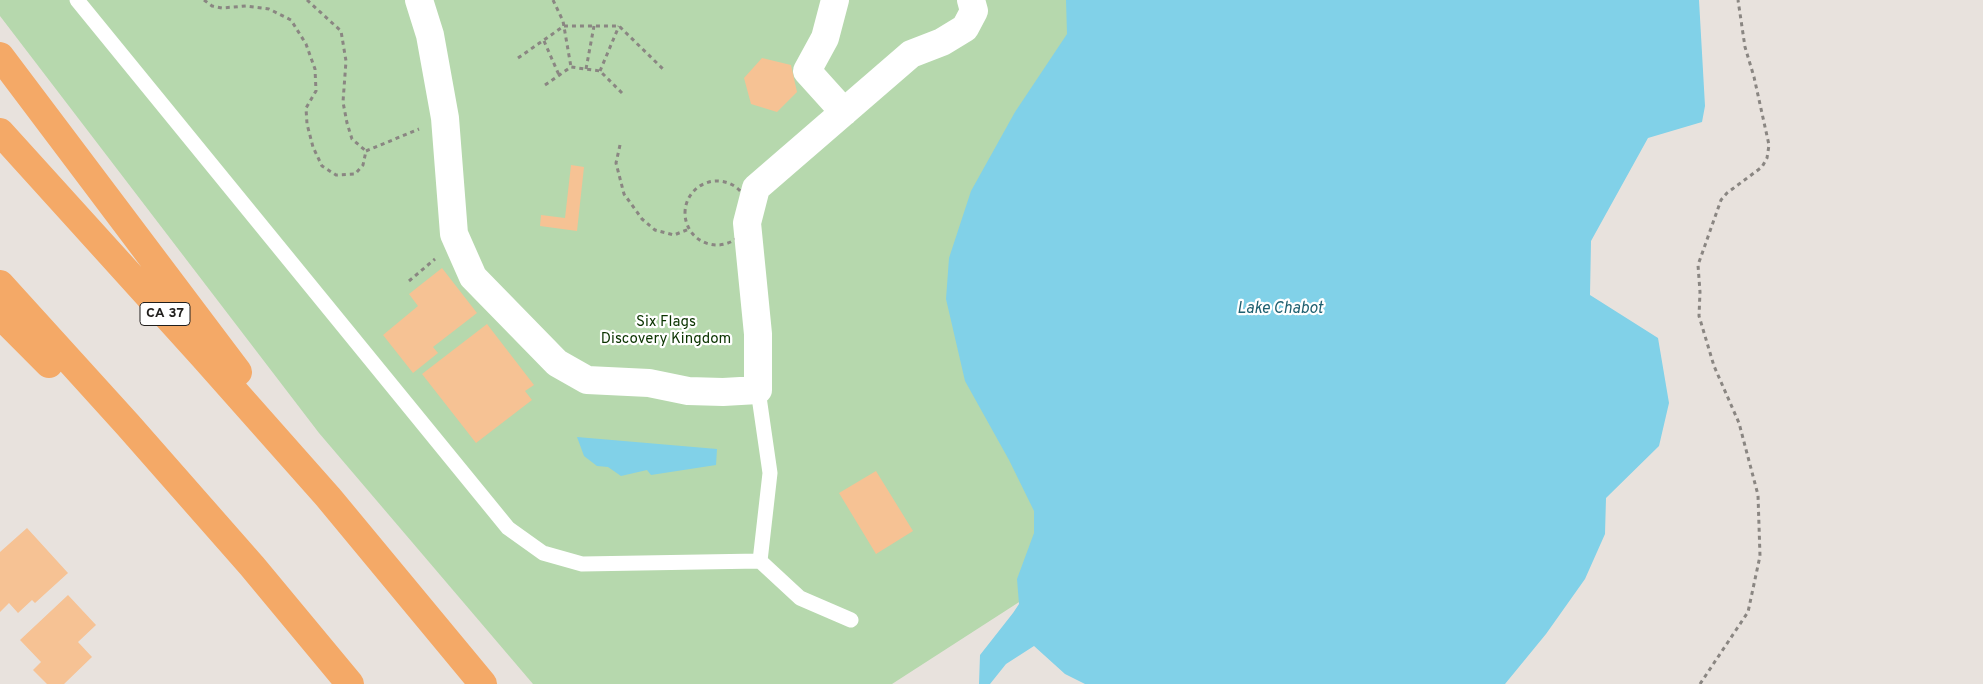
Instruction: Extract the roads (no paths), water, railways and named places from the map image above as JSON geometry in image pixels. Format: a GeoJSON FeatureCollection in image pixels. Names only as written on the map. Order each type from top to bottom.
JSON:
{"type":"FeatureCollection","features":[{"type":"Feature","properties":{"kind":"highway"},"geometry":{"type":"LineString","coordinates":[[0,56],[200,320],[328,497]]}},
{"type":"Feature","properties":{"kind":"highway","name":"CA 37"},"geometry":{"type":"LineString","coordinates":[[0,132],[328,497],[483,684]]}},
{"type":"Feature","properties":{"kind":"highway"},"geometry":{"type":"LineString","coordinates":[[0,284],[252,566],[350,684]]}},
{"type":"Feature","properties":{"kind":"highway"},"geometry":{"type":"LineString","coordinates":[[0,315],[252,566]]}},
{"type":"Feature","properties":{"kind":"street"},"geometry":{"type":"LineString","coordinates":[[419,0],[430,35],[444,118],[454,234],[473,277],[557,363],[587,380],[649,383],[688,391],[758,390],[758,334],[747,223],[756,188],[911,54],[942,42],[965,28],[974,11],[971,0]]}},
{"type":"Feature","properties":{"kind":"street"},"geometry":{"type":"LineString","coordinates":[[835,0],[825,38],[806,71],[844,112]]}},
{"type":"Feature","properties":{"kind":"lane"},"geometry":{"type":"LineString","coordinates":[[77,0],[508,528],[543,553],[582,564],[760,561],[800,598],[851,620]]}},
{"type":"Feature","properties":{"kind":"lane"},"geometry":{"type":"LineString","coordinates":[[758,390],[770,473],[760,561]]}},
{"type":"Feature","properties":{"kind":"water","name":"Lake Chabot"},"geometry":{"type":"Polygon","coordinates":[[[1066,0],[1699,0],[1705,106],[1702,122],[1648,138],[1591,241],[1590,295],[1658,338],[1669,403],[1659,446],[1606,498],[1605,534],[1585,579],[1546,634],[1505,684],[1085,684],[1065,674],[1034,646],[1006,664],[990,684],[979,684],[980,655],[1019,604],[1017,579],[1034,533],[1034,511],[1009,460],[965,381],[946,299],[949,258],[971,191],[1015,112],[1067,34],[1066,0]]]}},
{"type":"Feature","properties":{"kind":"water"},"geometry":{"type":"Polygon","coordinates":[[[577,437],[717,449],[716,465],[651,475],[647,470],[621,476],[608,467],[597,466],[584,456],[577,437]]]}},
{"type":"Feature","properties":{"kind":"park label","name":"Six Flags Discovery Kingdom"},"geometry":{"type":"Point","coordinates":[666,332]}}]}
